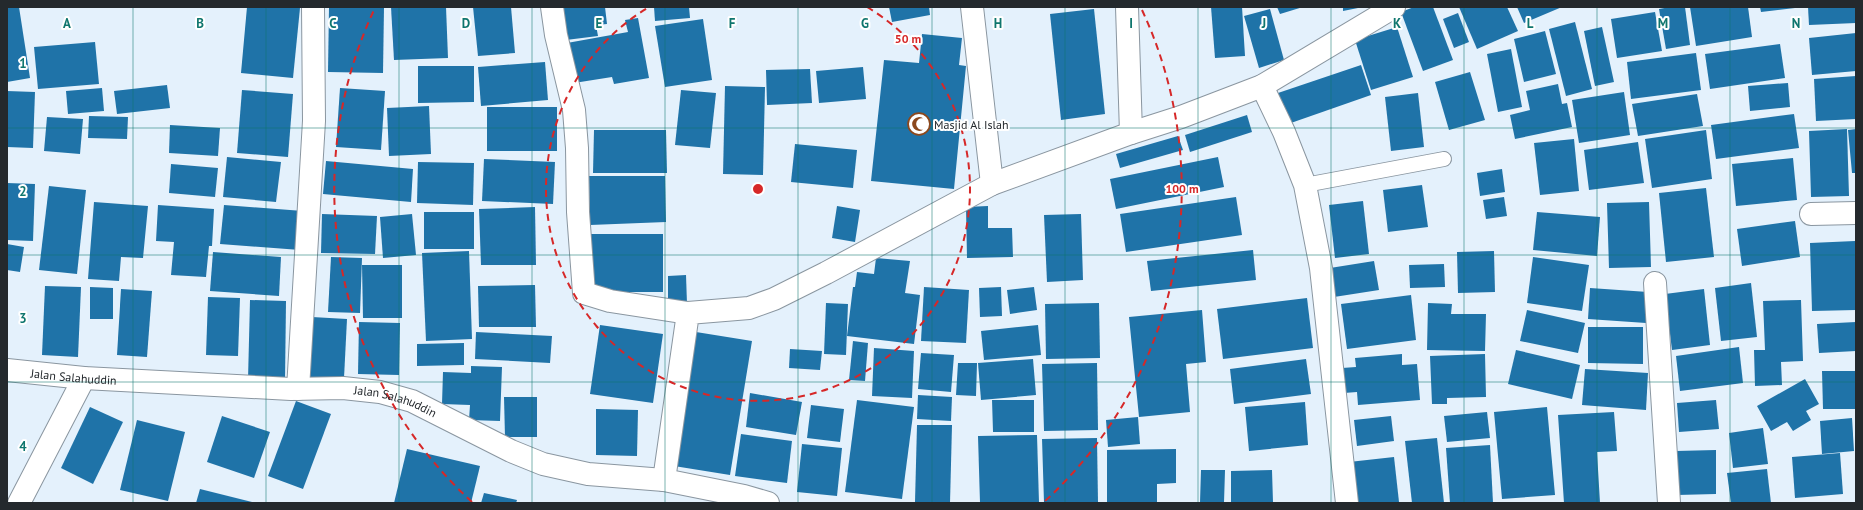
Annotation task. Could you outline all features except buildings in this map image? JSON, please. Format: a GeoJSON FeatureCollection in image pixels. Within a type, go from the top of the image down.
{"type":"FeatureCollection","features":[{"type":"Feature","properties":{"kind":"street"},"geometry":{"type":"LineString","coordinates":[[298,389],[314,121],[313,7]]}},
{"type":"Feature","properties":{"kind":"street"},"geometry":{"type":"LineString","coordinates":[[552,7],[556,35],[574,110],[577,148],[578,220],[584,293],[610,301],[688,314],[749,308],[774,299],[826,273],[992,184],[1131,132],[1181,117],[1262,86],[1394,7]]}},
{"type":"Feature","properties":{"kind":"street"},"geometry":{"type":"LineString","coordinates":[[972,7],[992,184]]}},
{"type":"Feature","properties":{"kind":"street"},"geometry":{"type":"LineString","coordinates":[[1127,7],[1131,132]]}},
{"type":"Feature","properties":{"kind":"street"},"geometry":{"type":"LineString","coordinates":[[1262,86],[1284,132],[1305,184],[1322,275],[1347,503]]}},
{"type":"Feature","properties":{"kind":"street"},"geometry":{"type":"LineString","coordinates":[[1811,214],[1856,213]]}},
{"type":"Feature","properties":{"kind":"street"},"geometry":{"type":"LineString","coordinates":[[1655,283],[1669,503]]}},
{"type":"Feature","properties":{"kind":"street"},"geometry":{"type":"LineString","coordinates":[[664,480],[688,314]]}},
{"type":"Feature","properties":{"kind":"street","name":"Jalan Salahuddin"},"geometry":{"type":"LineString","coordinates":[[7,370],[84,378],[298,389],[343,388],[380,392],[412,401],[511,452],[543,464],[588,474],[664,480],[744,496],[768,503]]}},
{"type":"Feature","properties":{"kind":"street"},"geometry":{"type":"LineString","coordinates":[[19,503],[84,378]]}},
{"type":"Feature","properties":{"kind":"lane"},"geometry":{"type":"LineString","coordinates":[[1305,184],[1444,159]]}},
{"type":"Feature","properties":{"kind":"place","name":"Masjid Al Islah"},"geometry":{"type":"Point","coordinates":[919,124]}}]}
